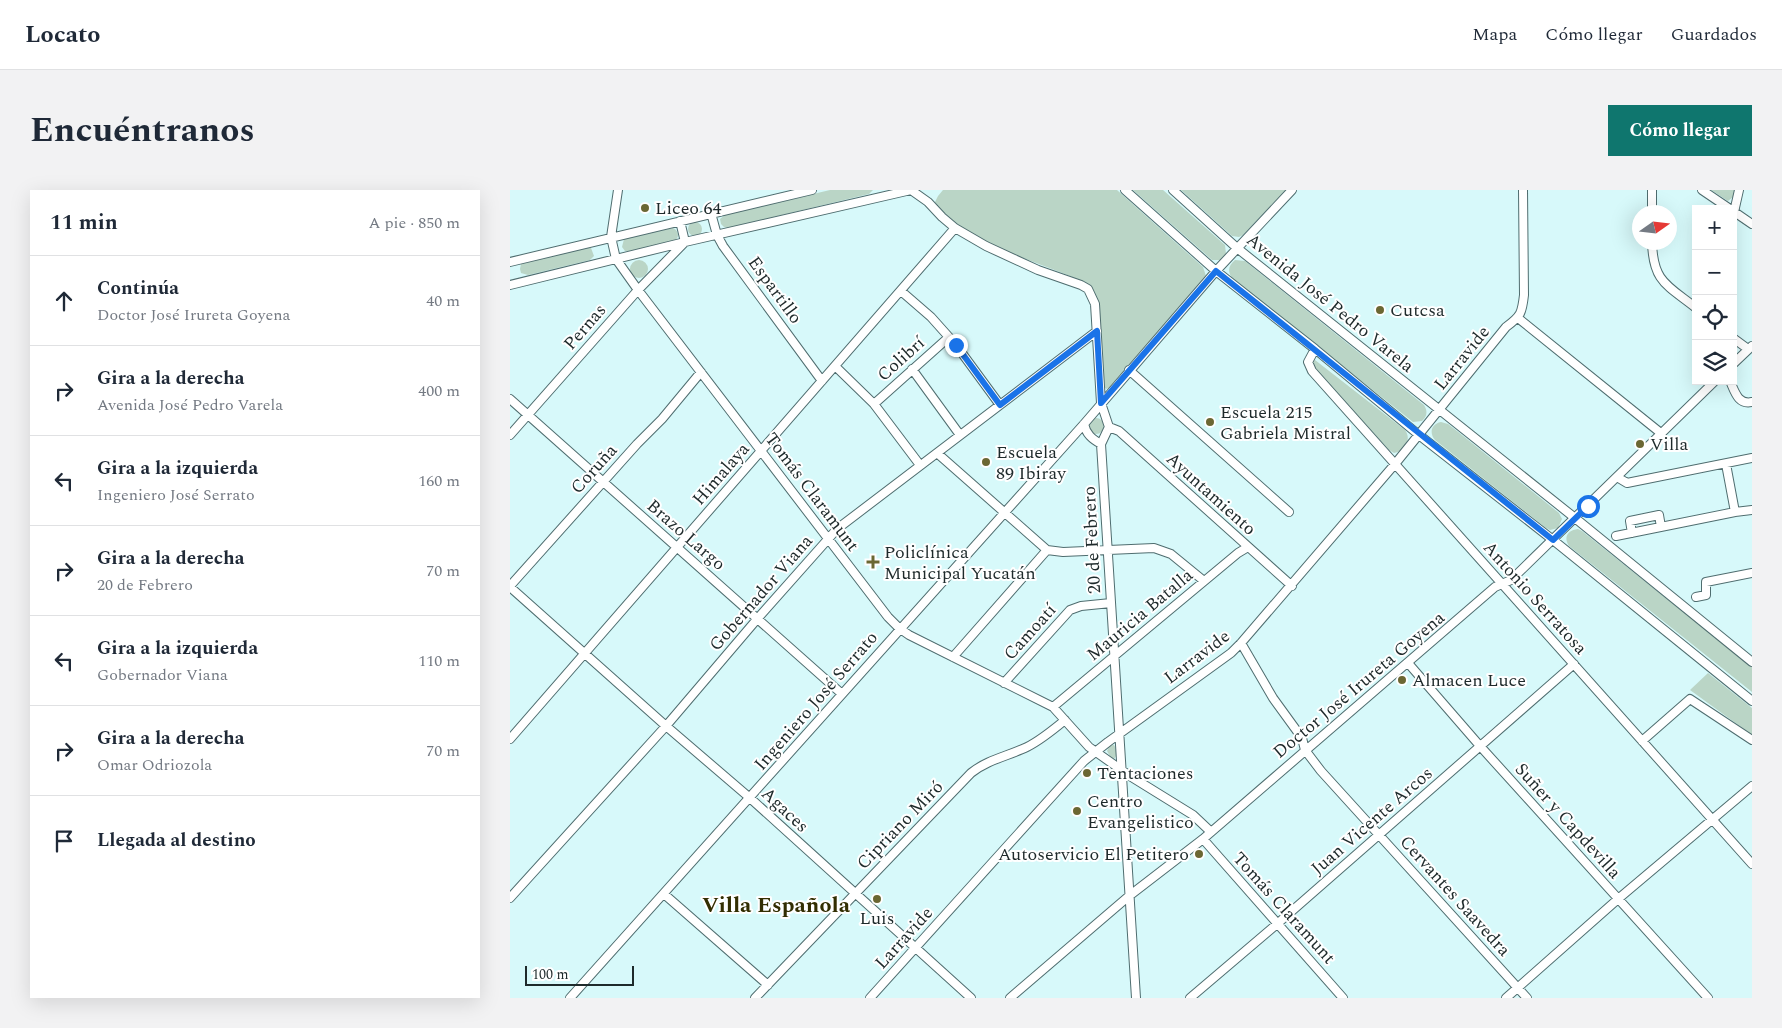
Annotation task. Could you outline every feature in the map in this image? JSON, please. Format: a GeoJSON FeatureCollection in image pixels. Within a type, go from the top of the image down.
{"type":"FeatureCollection","features":[{"type":"Feature","properties":{"kind":"street"},"geometry":{"type":"LineString","coordinates":[[611,237],[618,190]]}},
{"type":"Feature","properties":{"kind":"street"},"geometry":{"type":"LineString","coordinates":[[510,262],[812,190]]}},
{"type":"Feature","properties":{"kind":"street"},"geometry":{"type":"LineString","coordinates":[[510,285],[879,194],[911,190],[928,202],[955,228],[1004,255],[1038,270],[1081,284],[1088,289],[1092,294],[1095,304],[1101,403],[1108,427]]}},
{"type":"Feature","properties":{"kind":"street"},"geometry":{"type":"LineString","coordinates":[[1125,190],[1216,271],[1752,701]]}},
{"type":"Feature","properties":{"kind":"street","name":"Avenida José Pedro Varela"},"geometry":{"type":"LineString","coordinates":[[1173,190],[1237,248],[1752,662]]}},
{"type":"Feature","properties":{"kind":"street","name":"Ingeniero José Serrato"},"geometry":{"type":"LineString","coordinates":[[570,998],[750,798],[899,628],[1084,424],[1216,271],[1292,190]]}},
{"type":"Feature","properties":{"kind":"street"},"geometry":{"type":"LineString","coordinates":[[1523,190],[1524,295],[1522,310],[1518,318],[1662,434]]}},
{"type":"Feature","properties":{"kind":"street"},"geometry":{"type":"LineString","coordinates":[[1652,190],[1652,205]]}},
{"type":"Feature","properties":{"kind":"street"},"geometry":{"type":"LineString","coordinates":[[1702,190],[1723,205]]}},
{"type":"Feature","properties":{"kind":"street"},"geometry":{"type":"LineString","coordinates":[[1734,205],[1739,190]]}},
{"type":"Feature","properties":{"kind":"street","name":"Espartillo"},"geometry":{"type":"LineString","coordinates":[[711,213],[717,235],[822,380]]}},
{"type":"Feature","properties":{"kind":"street"},"geometry":{"type":"LineString","coordinates":[[1737,214],[1752,224]]}},
{"type":"Feature","properties":{"kind":"street"},"geometry":{"type":"LineString","coordinates":[[680,221],[685,242]]}},
{"type":"Feature","properties":{"kind":"street","name":"Himalaya"},"geometry":{"type":"LineString","coordinates":[[510,739],[955,228]]}},
{"type":"Feature","properties":{"kind":"street","name":"Tomás Claramunt"},"geometry":{"type":"LineString","coordinates":[[611,237],[616,259],[638,290],[888,617],[899,628],[1053,707],[1095,752],[1193,815],[1211,832]]}},
{"type":"Feature","properties":{"kind":"street","name":"Pernas"},"geometry":{"type":"LineString","coordinates":[[510,435],[638,290],[685,242]]}},
{"type":"Feature","properties":{"kind":"street"},"geometry":{"type":"LineString","coordinates":[[1653,250],[1654,265],[1660,279],[1692,305]]}},
{"type":"Feature","properties":{"kind":"street"},"geometry":{"type":"LineString","coordinates":[[901,291],[931,317],[949,337],[1000,405]]}},
{"type":"Feature","properties":{"kind":"street","name":"Larravide"},"geometry":{"type":"LineString","coordinates":[[870,998],[1084,761],[1231,653],[1241,643],[1395,464],[1506,327],[1518,318]]}},
{"type":"Feature","properties":{"kind":"street","name":"Gobernador Viana"},"geometry":{"type":"LineString","coordinates":[[510,898],[666,726],[837,529],[1097,331]]}},
{"type":"Feature","properties":{"kind":"street","name":"Colibrí"},"geometry":{"type":"LineString","coordinates":[[874,404],[949,337]]}},
{"type":"Feature","properties":{"kind":"street"},"geometry":{"type":"LineString","coordinates":[[1737,340],[1750,347],[1737,360]]}},
{"type":"Feature","properties":{"kind":"street","name":"Antonio Serratosa"},"geometry":{"type":"LineString","coordinates":[[1315,349],[1308,362],[1312,371],[1752,864]]}},
{"type":"Feature","properties":{"kind":"street"},"geometry":{"type":"LineString","coordinates":[[835,366],[874,404],[920,465]]}},
{"type":"Feature","properties":{"kind":"street"},"geometry":{"type":"LineString","coordinates":[[912,369],[960,435]]}},
{"type":"Feature","properties":{"kind":"street"},"geometry":{"type":"LineString","coordinates":[[1129,370],[1289,512]]}},
{"type":"Feature","properties":{"kind":"street","name":"Coruña"},"geometry":{"type":"LineString","coordinates":[[510,586],[637,444],[662,419],[701,372]]}},
{"type":"Feature","properties":{"kind":"street","name":"Doctor José Irureta Goyena"},"geometry":{"type":"LineString","coordinates":[[1010,998],[1129,896],[1203,839],[1496,588],[1511,580],[1712,385]]}},
{"type":"Feature","properties":{"kind":"street"},"geometry":{"type":"LineString","coordinates":[[1732,385],[1740,400],[1746,403],[1752,402]]}},
{"type":"Feature","properties":{"kind":"street","name":"Brazo Largo"},"geometry":{"type":"LineString","coordinates":[[510,399],[842,694]]}},
{"type":"Feature","properties":{"kind":"street"},"geometry":{"type":"LineString","coordinates":[[1084,424],[1088,435],[1101,444]]}},
{"type":"Feature","properties":{"kind":"street","name":"20 de Febrero"},"geometry":{"type":"LineString","coordinates":[[1108,427],[1101,444],[1136,998]]}},
{"type":"Feature","properties":{"kind":"street","name":"Ayuntamiento"},"geometry":{"type":"LineString","coordinates":[[1108,427],[1119,431],[1292,586]]}},
{"type":"Feature","properties":{"kind":"street"},"geometry":{"type":"LineString","coordinates":[[937,453],[1048,550],[1063,552],[1154,548],[1171,554],[1204,581]]}},
{"type":"Feature","properties":{"kind":"street"},"geometry":{"type":"LineString","coordinates":[[1617,477],[1627,482],[1752,458]]}},
{"type":"Feature","properties":{"kind":"street"},"geometry":{"type":"LineString","coordinates":[[1726,464],[1735,512]]}},
{"type":"Feature","properties":{"kind":"street"},"geometry":{"type":"LineString","coordinates":[[1616,536],[1752,510]]}},
{"type":"Feature","properties":{"kind":"street"},"geometry":{"type":"LineString","coordinates":[[1632,533],[1630,521],[1658,515],[1661,527]]}},
{"type":"Feature","properties":{"kind":"street","name":"Mauricia Batalla"},"geometry":{"type":"LineString","coordinates":[[1053,707],[1248,546]]}},
{"type":"Feature","properties":{"kind":"street"},"geometry":{"type":"LineString","coordinates":[[953,657],[1048,550]]}},
{"type":"Feature","properties":{"kind":"street"},"geometry":{"type":"LineString","coordinates":[[1696,597],[1706,595],[1706,582],[1752,573]]}},
{"type":"Feature","properties":{"kind":"street","name":"Agaces"},"geometry":{"type":"LineString","coordinates":[[510,586],[666,726],[750,798],[971,998]]}},
{"type":"Feature","properties":{"kind":"street","name":"Camoatí"},"geometry":{"type":"LineString","coordinates":[[1004,683],[1070,610],[1081,606],[1111,603]]}},
{"type":"Feature","properties":{"kind":"street","name":"Cervantes Saavedra"},"geometry":{"type":"LineString","coordinates":[[1241,643],[1273,698],[1302,738],[1305,750],[1321,771],[1527,998]]}},
{"type":"Feature","properties":{"kind":"street","name":"Suñer y Capdevilla"},"geometry":{"type":"LineString","coordinates":[[1408,663],[1480,746],[1708,998]]}},
{"type":"Feature","properties":{"kind":"street","name":"Juan Vicente Arcos"},"geometry":{"type":"LineString","coordinates":[[1190,998],[1574,664]]}},
{"type":"Feature","properties":{"kind":"street"},"geometry":{"type":"LineString","coordinates":[[1642,741],[1690,699],[1752,740]]}},
{"type":"Feature","properties":{"kind":"street","name":"Cipriano Miró"},"geometry":{"type":"LineString","coordinates":[[755,998],[971,774],[992,761],[1044,737],[1065,720]]}},
{"type":"Feature","properties":{"kind":"street"},"geometry":{"type":"LineString","coordinates":[[1506,998],[1618,899],[1752,786]]}},
{"type":"Feature","properties":{"kind":"street","name":"Tomás Claramunt"},"geometry":{"type":"LineString","coordinates":[[1203,839],[1344,998]]}},
{"type":"Feature","properties":{"kind":"street"},"geometry":{"type":"LineString","coordinates":[[664,894],[768,985]]}},
{"type":"Feature","properties":{"kind":"green space"},"geometry":{"type":"Polygon","coordinates":[[[830,190],[873,190],[869,194],[728,228],[721,224],[720,219],[725,215],[830,190]]]}},
{"type":"Feature","properties":{"kind":"green space"},"geometry":{"type":"Polygon","coordinates":[[[943,190],[1117,190],[1203,267],[1206,276],[1109,388],[1106,389],[1103,385],[1098,302],[1094,291],[1086,283],[1006,251],[968,232],[934,204],[943,190]]]}},
{"type":"Feature","properties":{"kind":"green space"},"geometry":{"type":"Polygon","coordinates":[[[1133,190],[1163,190],[1225,245],[1226,254],[1220,260],[1212,260],[1133,190]]]}},
{"type":"Feature","properties":{"kind":"green space"},"geometry":{"type":"Polygon","coordinates":[[[1181,190],[1286,190],[1239,237],[1232,236],[1181,190]]]}},
{"type":"Feature","properties":{"kind":"green space"},"geometry":{"type":"Polygon","coordinates":[[[1711,190],[1735,190],[1733,197],[1728,201],[1711,190]]]}},
{"type":"Feature","properties":{"kind":"green space"},"geometry":{"type":"Polygon","coordinates":[[[695,222],[700,224],[702,229],[700,234],[695,236],[690,234],[688,229],[690,224],[695,222]]]}},
{"type":"Feature","properties":{"kind":"green space"},"geometry":{"type":"Polygon","coordinates":[[[673,228],[678,234],[675,241],[629,251],[625,251],[622,247],[624,239],[673,228]]]}},
{"type":"Feature","properties":{"kind":"green space"},"geometry":{"type":"Polygon","coordinates":[[[591,248],[594,256],[590,260],[528,275],[521,273],[521,264],[524,262],[591,248]]]}},
{"type":"Feature","properties":{"kind":"green space"},"geometry":{"type":"Polygon","coordinates":[[[635,260],[643,260],[648,265],[646,276],[635,278],[630,273],[630,265],[635,260]]]}},
{"type":"Feature","properties":{"kind":"green space"},"geometry":{"type":"Polygon","coordinates":[[[1235,260],[1245,261],[1424,405],[1426,416],[1424,419],[1413,422],[1233,279],[1229,269],[1235,260]]]}},
{"type":"Feature","properties":{"kind":"green space"},"geometry":{"type":"Polygon","coordinates":[[[1315,360],[1405,430],[1408,437],[1404,448],[1394,453],[1389,450],[1313,366],[1312,362],[1315,360]]]}},
{"type":"Feature","properties":{"kind":"green space"},"geometry":{"type":"Polygon","coordinates":[[[1096,418],[1102,420],[1104,426],[1102,432],[1096,434],[1090,432],[1088,426],[1090,420],[1096,418]]]}},
{"type":"Feature","properties":{"kind":"green space"},"geometry":{"type":"Polygon","coordinates":[[[1441,422],[1448,424],[1559,513],[1562,519],[1558,528],[1550,530],[1546,528],[1435,440],[1432,435],[1432,429],[1441,422]]]}},
{"type":"Feature","properties":{"kind":"green space"},"geometry":{"type":"Polygon","coordinates":[[[1578,529],[1752,667],[1752,692],[1569,546],[1566,540],[1567,534],[1578,529]]]}},
{"type":"Feature","properties":{"kind":"green space"},"geometry":{"type":"Polygon","coordinates":[[[1708,673],[1752,708],[1752,735],[1690,690],[1708,673]]]}},
{"type":"Feature","properties":{"kind":"green space"},"geometry":{"type":"Polygon","coordinates":[[[1110,745],[1114,745],[1115,748],[1116,754],[1114,759],[1111,758],[1107,751],[1110,745]]]}},
{"type":"Feature","properties":{"kind":"place","name":"Liceo 64"},"geometry":{"type":"Point","coordinates":[645,208]}},
{"type":"Feature","properties":{"kind":"place","name":"Cutcsa"},"geometry":{"type":"Point","coordinates":[1380,310]}},
{"type":"Feature","properties":{"kind":"place","name":"Escuela 215 Gabriela Mistral"},"geometry":{"type":"Point","coordinates":[1210,422]}},
{"type":"Feature","properties":{"kind":"place","name":"Villa"},"geometry":{"type":"Point","coordinates":[1640,444]}},
{"type":"Feature","properties":{"kind":"place","name":"Escuela 89 Ibiray"},"geometry":{"type":"Point","coordinates":[986,462]}},
{"type":"Feature","properties":{"kind":"place","name":"Policlínica Municipal Yucatán"},"geometry":{"type":"Point","coordinates":[873,562]}},
{"type":"Feature","properties":{"kind":"place","name":"Almacen Luce"},"geometry":{"type":"Point","coordinates":[1402,680]}},
{"type":"Feature","properties":{"kind":"place","name":"Tentaciones"},"geometry":{"type":"Point","coordinates":[1087,773]}},
{"type":"Feature","properties":{"kind":"place","name":"Centro Evangelistico"},"geometry":{"type":"Point","coordinates":[1077,811]}},
{"type":"Feature","properties":{"kind":"place","name":"Autoservicio El Petitero"},"geometry":{"type":"Point","coordinates":[1199,854]}},
{"type":"Feature","properties":{"kind":"place","name":"Luis"},"geometry":{"type":"Point","coordinates":[877,899]}},
{"type":"Feature","properties":{"kind":"district","name":"Villa Española"},"geometry":{"type":"Point","coordinates":[776,905]}},
{"type":"Feature","properties":{"kind":"route"},"geometry":{"type":"LineString","coordinates":[[956,345],[1000,405],[1097,331],[1101,403],[1216,271],[1419,435],[1553,540],[1588,506]]}}]}
